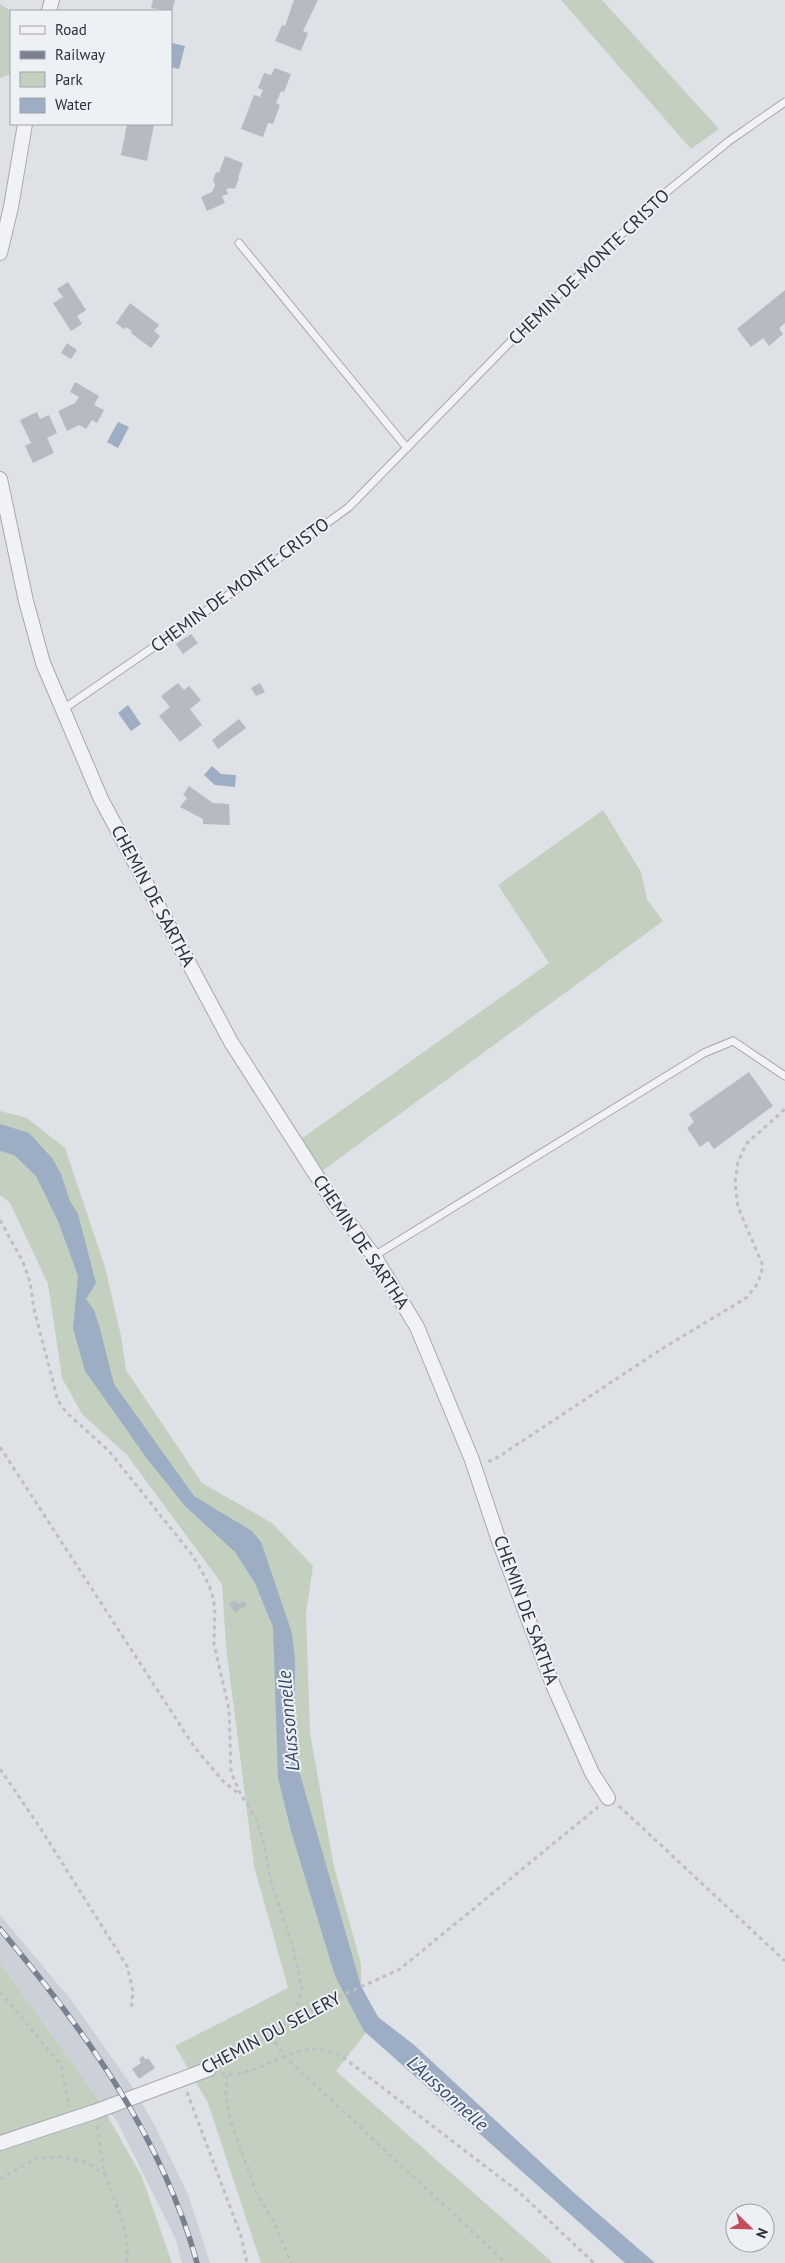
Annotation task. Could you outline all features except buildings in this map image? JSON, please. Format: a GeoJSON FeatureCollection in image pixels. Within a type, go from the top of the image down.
{"type":"FeatureCollection","features":[{"type":"Feature","properties":{"kind":"street"},"geometry":{"type":"LineString","coordinates":[[0,253],[11,207],[25,125]]}},
{"type":"Feature","properties":{"kind":"street","name":"CHEMIN DE SARTHA"},"geometry":{"type":"LineString","coordinates":[[0,479],[28,610],[43,663],[62,711],[106,808],[231,1042],[336,1206],[374,1256],[417,1326],[472,1460],[553,1685],[592,1773],[608,1798]]}},
{"type":"Feature","properties":{"kind":"street","name":"CHEMIN DU SELERY"},"geometry":{"type":"LineString","coordinates":[[0,2143],[94,2112],[209,2068]]}},
{"type":"Feature","properties":{"kind":"lane","name":"CHEMIN DE MONTE CRISTO"},"geometry":{"type":"LineString","coordinates":[[62,711],[209,609],[349,507],[520,332],[659,198],[729,141],[785,102]]}},
{"type":"Feature","properties":{"kind":"lane"},"geometry":{"type":"LineString","coordinates":[[239,243],[407,448]]}},
{"type":"Feature","properties":{"kind":"lane"},"geometry":{"type":"LineString","coordinates":[[374,1256],[704,1053],[733,1041],[785,1076]]}},
{"type":"Feature","properties":{"kind":"path"},"geometry":{"type":"LineString","coordinates":[[472,1460],[492,1461],[660,1350],[746,1298],[758,1283],[763,1266],[738,1207],[735,1182],[738,1162],[746,1144],[785,1109]]}},
{"type":"Feature","properties":{"kind":"path"},"geometry":{"type":"LineString","coordinates":[[0,1220],[23,1262],[30,1282],[34,1309],[58,1401],[67,1413],[110,1451],[193,1556],[205,1577],[215,1608],[214,1644],[229,1709],[231,1772],[241,1796],[256,1818],[264,1843],[271,1882],[294,1955],[302,1988],[298,2004],[290,2020]]}},
{"type":"Feature","properties":{"kind":"path"},"geometry":{"type":"LineString","coordinates":[[0,1448],[195,1748],[224,1782],[241,1796]]}},
{"type":"Feature","properties":{"kind":"path"},"geometry":{"type":"LineString","coordinates":[[0,1769],[39,1826],[127,1966],[133,1991],[131,2010]]}},
{"type":"Feature","properties":{"kind":"path"},"geometry":{"type":"LineString","coordinates":[[608,1798],[643,1827],[785,1961]]}},
{"type":"Feature","properties":{"kind":"path","name":"CHEMIN DU SELERY"},"geometry":{"type":"LineString","coordinates":[[209,2068],[271,2035],[290,2020],[374,1982],[400,1968],[608,1798]]}},
{"type":"Feature","properties":{"kind":"path"},"geometry":{"type":"LineString","coordinates":[[0,1992],[61,2065],[72,2119]]}},
{"type":"Feature","properties":{"kind":"path"},"geometry":{"type":"LineString","coordinates":[[271,2035],[284,2056],[506,2263]]}},
{"type":"Feature","properties":{"kind":"path"},"geometry":{"type":"LineString","coordinates":[[209,2068],[227,2075],[247,2071],[284,2056],[311,2049],[340,2055],[519,2192],[594,2263]]}},
{"type":"Feature","properties":{"kind":"path"},"geometry":{"type":"LineString","coordinates":[[227,2075],[226,2094],[230,2116],[257,2194],[274,2222],[291,2263]]}},
{"type":"Feature","properties":{"kind":"path"},"geometry":{"type":"LineString","coordinates":[[182,2078],[241,2236],[247,2263]]}},
{"type":"Feature","properties":{"kind":"path"},"geometry":{"type":"LineString","coordinates":[[94,2112],[105,2174],[124,2221],[128,2252],[127,2263]]}},
{"type":"Feature","properties":{"kind":"path"},"geometry":{"type":"LineString","coordinates":[[0,2179],[37,2158],[46,2157],[63,2157],[86,2162],[105,2174]]}},
{"type":"Feature","properties":{"kind":"shaded area"},"geometry":{"type":"Polygon","coordinates":[[[0,1915],[72,2001],[133,2088],[154,2124],[189,2197],[210,2263],[182,2263],[176,2240],[117,2121],[98,2099],[0,1963],[0,1915]]]}},
{"type":"Feature","properties":{"kind":"green space"},"geometry":{"type":"Polygon","coordinates":[[[561,0],[602,0],[719,129],[691,149],[561,0]]]}},
{"type":"Feature","properties":{"kind":"green space"},"geometry":{"type":"Polygon","coordinates":[[[0,4],[10,10],[10,74],[0,78],[0,4]]]}},
{"type":"Feature","properties":{"kind":"green space"},"geometry":{"type":"Polygon","coordinates":[[[603,810],[641,872],[647,899],[663,921],[322,1171],[301,1139],[549,963],[498,885],[603,810]]]}},
{"type":"Feature","properties":{"kind":"green space"},"geometry":{"type":"Polygon","coordinates":[[[0,1111],[27,1118],[65,1148],[105,1267],[121,1336],[126,1370],[202,1483],[272,1523],[313,1566],[306,1614],[310,1733],[334,1867],[361,1964],[361,1986],[378,2017],[336,2071],[553,2263],[261,2263],[208,2103],[175,2046],[288,1988],[254,1866],[226,1646],[222,1584],[127,1455],[82,1414],[62,1378],[48,1284],[10,1203],[0,1195],[0,1111]]]}},
{"type":"Feature","properties":{"kind":"green space"},"geometry":{"type":"Polygon","coordinates":[[[0,1963],[98,2099],[142,2177],[172,2263],[0,2263],[0,1963]]]}},
{"type":"Feature","properties":{"kind":"water"},"geometry":{"type":"Polygon","coordinates":[[[172,43],[185,46],[179,69],[172,67],[172,43]]]}},
{"type":"Feature","properties":{"kind":"water"},"geometry":{"type":"Polygon","coordinates":[[[118,422],[129,427],[118,448],[107,442],[118,422]]]}},
{"type":"Feature","properties":{"kind":"water"},"geometry":{"type":"Polygon","coordinates":[[[128,705],[141,724],[131,731],[118,713],[128,705]]]}},
{"type":"Feature","properties":{"kind":"water"},"geometry":{"type":"Polygon","coordinates":[[[212,766],[221,774],[236,775],[235,787],[215,785],[204,775],[212,766]]]}},
{"type":"Feature","properties":{"kind":"water","name":"L'Aussonnelle"},"geometry":{"type":"Polygon","coordinates":[[[0,1124],[29,1133],[52,1158],[61,1174],[70,1201],[78,1214],[96,1283],[86,1299],[94,1310],[114,1384],[194,1496],[252,1531],[261,1542],[292,1633],[295,1659],[295,1757],[361,1986],[378,2017],[413,2044],[573,2192],[655,2263],[625,2263],[364,2031],[335,1976],[291,1831],[278,1778],[273,1627],[255,1583],[235,1552],[185,1506],[148,1460],[85,1371],[73,1328],[78,1276],[58,1221],[36,1176],[14,1155],[0,1151],[0,1124]]]}},
{"type":"Feature","properties":{"kind":"railway"},"geometry":{"type":"LineString","coordinates":[[0,1929],[61,2005],[90,2045],[141,2128],[163,2171],[182,2216],[197,2263]]}}]}
